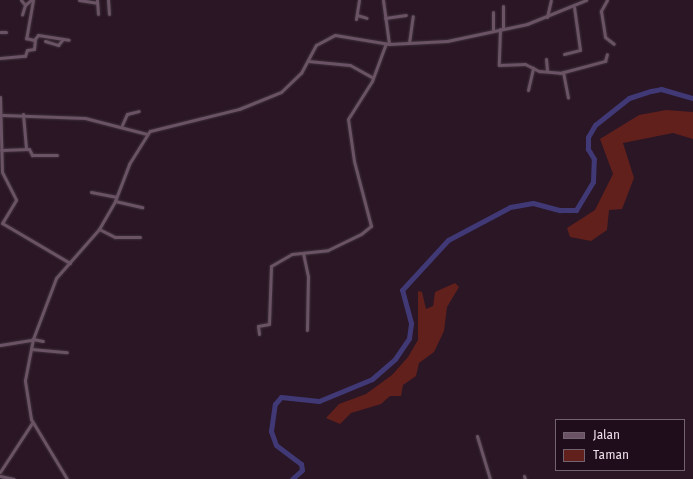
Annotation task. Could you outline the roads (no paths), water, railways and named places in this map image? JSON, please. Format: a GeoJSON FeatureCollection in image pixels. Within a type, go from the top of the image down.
{"type":"FeatureCollection","features":[{"type":"Feature","properties":{"kind":"street"},"geometry":{"type":"LineString","coordinates":[[22,0],[25,5]]}},
{"type":"Feature","properties":{"kind":"street"},"geometry":{"type":"LineString","coordinates":[[22,15],[25,5],[32,0]]}},
{"type":"Feature","properties":{"kind":"street"},"geometry":{"type":"LineString","coordinates":[[32,0],[33,17],[29,19],[26,36],[35,40]]}},
{"type":"Feature","properties":{"kind":"street"},"geometry":{"type":"LineString","coordinates":[[79,0],[97,1],[98,14]]}},
{"type":"Feature","properties":{"kind":"street"},"geometry":{"type":"LineString","coordinates":[[108,0],[109,14]]}},
{"type":"Feature","properties":{"kind":"street"},"geometry":{"type":"LineString","coordinates":[[356,19],[359,0]]}},
{"type":"Feature","properties":{"kind":"street"},"geometry":{"type":"LineString","coordinates":[[259,334],[258,326],[269,324],[272,289],[269,269],[281,258],[303,253],[328,250],[369,228],[348,119],[373,78],[388,43],[383,0]]}},
{"type":"Feature","properties":{"kind":"street"},"geometry":{"type":"LineString","coordinates":[[547,17],[551,0]]}},
{"type":"Feature","properties":{"kind":"street"},"geometry":{"type":"LineString","coordinates":[[67,479],[32,423],[25,380],[31,349],[56,278],[99,230],[116,199],[129,164],[147,134],[165,126],[209,114],[239,109],[280,92],[292,83],[308,61],[319,41],[335,34],[388,43],[447,41],[547,17],[574,7],[586,0]]}},
{"type":"Feature","properties":{"kind":"street"},"geometry":{"type":"LineString","coordinates":[[607,0],[600,11],[605,37],[614,44]]}},
{"type":"Feature","properties":{"kind":"street"},"geometry":{"type":"LineString","coordinates":[[502,6],[499,64],[525,64],[547,72],[563,72],[605,61],[607,54]]}},
{"type":"Feature","properties":{"kind":"street"},"geometry":{"type":"LineString","coordinates":[[564,54],[580,50],[574,7]]}},
{"type":"Feature","properties":{"kind":"street"},"geometry":{"type":"LineString","coordinates":[[493,12],[494,30]]}},
{"type":"Feature","properties":{"kind":"street"},"geometry":{"type":"LineString","coordinates":[[357,15],[367,18]]}},
{"type":"Feature","properties":{"kind":"street"},"geometry":{"type":"LineString","coordinates":[[385,18],[406,15]]}},
{"type":"Feature","properties":{"kind":"street"},"geometry":{"type":"LineString","coordinates":[[409,43],[413,16]]}},
{"type":"Feature","properties":{"kind":"street"},"geometry":{"type":"LineString","coordinates":[[0,32],[6,32]]}},
{"type":"Feature","properties":{"kind":"street"},"geometry":{"type":"LineString","coordinates":[[0,58],[25,56],[27,50],[34,49],[37,35],[69,40]]}},
{"type":"Feature","properties":{"kind":"street"},"geometry":{"type":"LineString","coordinates":[[45,41],[58,45],[63,39]]}},
{"type":"Feature","properties":{"kind":"street"},"geometry":{"type":"LineString","coordinates":[[546,59],[547,72]]}},
{"type":"Feature","properties":{"kind":"street"},"geometry":{"type":"LineString","coordinates":[[308,61],[350,65],[373,78]]}},
{"type":"Feature","properties":{"kind":"street"},"geometry":{"type":"LineString","coordinates":[[528,90],[533,68]]}},
{"type":"Feature","properties":{"kind":"street"},"geometry":{"type":"LineString","coordinates":[[563,72],[568,98]]}},
{"type":"Feature","properties":{"kind":"street"},"geometry":{"type":"LineString","coordinates":[[0,97],[3,115],[1,125],[2,172],[16,200],[2,223],[70,263]]}},
{"type":"Feature","properties":{"kind":"street"},"geometry":{"type":"LineString","coordinates":[[122,125],[127,114],[139,111]]}},
{"type":"Feature","properties":{"kind":"street"},"geometry":{"type":"LineString","coordinates":[[3,115],[23,114],[86,118],[122,125],[147,134]]}},
{"type":"Feature","properties":{"kind":"street"},"geometry":{"type":"LineString","coordinates":[[23,114],[26,149],[32,155],[57,155]]}},
{"type":"Feature","properties":{"kind":"street"},"geometry":{"type":"LineString","coordinates":[[2,150],[26,149]]}},
{"type":"Feature","properties":{"kind":"street"},"geometry":{"type":"LineString","coordinates":[[91,192],[142,207]]}},
{"type":"Feature","properties":{"kind":"street"},"geometry":{"type":"LineString","coordinates":[[99,230],[114,237],[140,237]]}},
{"type":"Feature","properties":{"kind":"street"},"geometry":{"type":"LineString","coordinates":[[303,253],[308,276],[306,330]]}},
{"type":"Feature","properties":{"kind":"street"},"geometry":{"type":"LineString","coordinates":[[0,345],[34,337],[43,341]]}},
{"type":"Feature","properties":{"kind":"street"},"geometry":{"type":"LineString","coordinates":[[31,349],[67,352]]}},
{"type":"Feature","properties":{"kind":"street"},"geometry":{"type":"LineString","coordinates":[[0,472],[32,423]]}},
{"type":"Feature","properties":{"kind":"street"},"geometry":{"type":"LineString","coordinates":[[477,436],[490,479]]}},
{"type":"Feature","properties":{"kind":"street"},"geometry":{"type":"LineString","coordinates":[[0,476],[14,479]]}},
{"type":"Feature","properties":{"kind":"waterway"},"geometry":{"type":"LineString","coordinates":[[292,479],[302,470],[301,464],[276,445],[271,431],[275,404],[281,397],[319,401],[372,379],[395,359],[409,338],[411,323],[402,290],[448,240],[510,207],[533,203],[560,210],[576,210],[593,182],[594,159],[588,149],[588,137],[595,125],[629,98],[651,91],[661,89],[693,98]]}}]}
